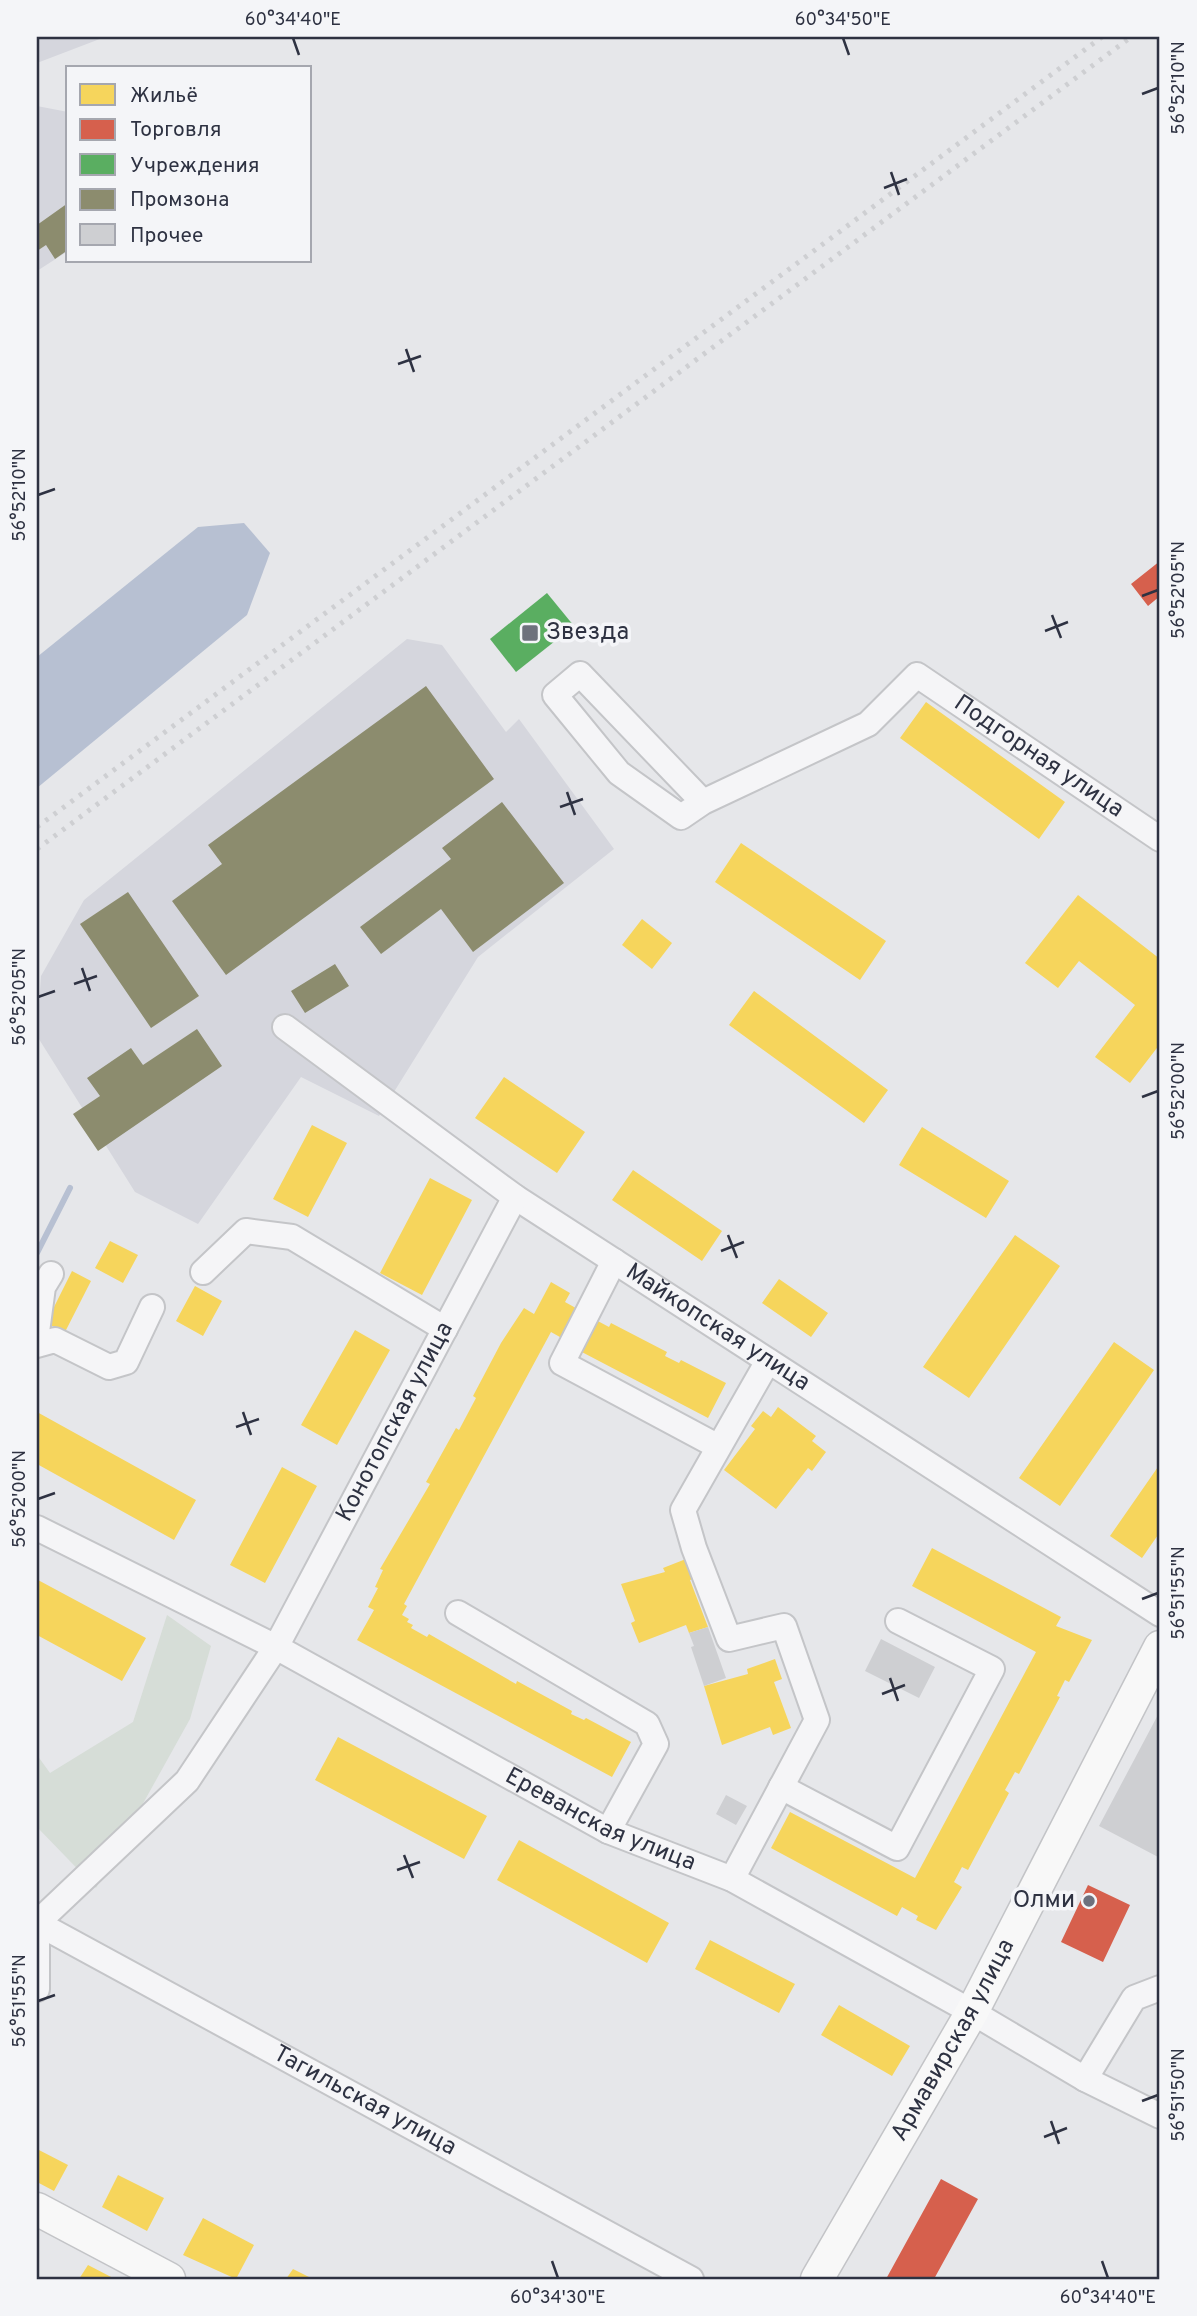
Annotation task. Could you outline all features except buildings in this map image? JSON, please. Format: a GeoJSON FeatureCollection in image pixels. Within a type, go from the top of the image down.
{"type":"FeatureCollection","features":[{"type":"Feature","properties":{"kind":"main road","name":"Армавирская улица"},"geometry":{"type":"LineString","coordinates":[[817,2279],[972,2012],[1160,1647]]}},
{"type":"Feature","properties":{"kind":"main road"},"geometry":{"type":"LineString","coordinates":[[37,2209],[169,2279]]}},
{"type":"Feature","properties":{"kind":"street"},"geometry":{"type":"LineString","coordinates":[[580,674],[703,802],[681,817],[619,774],[555,695],[580,674]]}},
{"type":"Feature","properties":{"kind":"street","name":"Подгорная улица"},"geometry":{"type":"LineString","coordinates":[[703,802],[868,724],[917,675],[1160,839]]}},
{"type":"Feature","properties":{"kind":"street","name":"Майкопская улица"},"geometry":{"type":"LineString","coordinates":[[285,1027],[515,1197],[1160,1614]]}},
{"type":"Feature","properties":{"kind":"street","name":"Конотопская улица"},"geometry":{"type":"LineString","coordinates":[[37,1923],[187,1781],[276,1647],[515,1197]]}},
{"type":"Feature","properties":{"kind":"street"},"geometry":{"type":"LineString","coordinates":[[203,1272],[246,1231],[292,1237],[445,1329]]}},
{"type":"Feature","properties":{"kind":"street"},"geometry":{"type":"LineString","coordinates":[[614,1261],[562,1363],[717,1446]]}},
{"type":"Feature","properties":{"kind":"street"},"geometry":{"type":"LineString","coordinates":[[37,1332],[43,1287],[51,1274]]}},
{"type":"Feature","properties":{"kind":"street"},"geometry":{"type":"LineString","coordinates":[[37,1345],[55,1339],[109,1367],[126,1362],[152,1307]]}},
{"type":"Feature","properties":{"kind":"street"},"geometry":{"type":"LineString","coordinates":[[732,1879],[817,1720],[784,1626],[729,1639],[694,1548],[683,1510],[768,1360]]}},
{"type":"Feature","properties":{"kind":"street","name":"Ереванская улица"},"geometry":{"type":"LineString","coordinates":[[37,1528],[276,1647],[608,1831],[732,1879],[972,2012],[1085,2079],[1160,2116]]}},
{"type":"Feature","properties":{"kind":"street"},"geometry":{"type":"LineString","coordinates":[[458,1613],[648,1724],[656,1744],[608,1831]]}},
{"type":"Feature","properties":{"kind":"street"},"geometry":{"type":"LineString","coordinates":[[781,1787],[897,1848],[992,1669],[898,1621]]}},
{"type":"Feature","properties":{"kind":"street"},"geometry":{"type":"LineString","coordinates":[[37,1923],[37,1989]]}},
{"type":"Feature","properties":{"kind":"street","name":"Тагильская улица"},"geometry":{"type":"LineString","coordinates":[[37,1923],[691,2279]]}},
{"type":"Feature","properties":{"kind":"street"},"geometry":{"type":"LineString","coordinates":[[1085,2079],[1112,2029],[1134,1998],[1160,1988]]}},
{"type":"Feature","properties":{"kind":"shaded area"},"geometry":{"type":"Polygon","coordinates":[[[37,37],[105,37],[37,63],[37,37]]]}},
{"type":"Feature","properties":{"kind":"shaded area"},"geometry":{"type":"Polygon","coordinates":[[[37,106],[66,112],[66,252],[37,271],[37,106]]]}},
{"type":"Feature","properties":{"kind":"shaded area"},"geometry":{"type":"Polygon","coordinates":[[[407,639],[442,645],[506,732],[519,719],[614,849],[478,957],[379,1116],[301,1077],[198,1224],[135,1192],[37,1036],[41,976],[84,900],[407,639]]]}},
{"type":"Feature","properties":{"kind":"shaded area"},"geometry":{"type":"Polygon","coordinates":[[[167,1615],[211,1646],[190,1719],[96,1888],[37,1827],[37,1755],[50,1773],[133,1722],[167,1615]]]}},
{"type":"Feature","properties":{"kind":"water"},"geometry":{"type":"Polygon","coordinates":[[[244,523],[270,553],[247,615],[37,788],[37,657],[198,527],[244,523]]]}},
{"type":"Feature","properties":{"kind":"waterway"},"geometry":{"type":"LineString","coordinates":[[37,1253],[70,1188]]}},
{"type":"Feature","properties":{"kind":"railway"},"geometry":{"type":"LineString","coordinates":[[37,827],[1102,37]]}},
{"type":"Feature","properties":{"kind":"railway"},"geometry":{"type":"LineString","coordinates":[[37,849],[1131,37]]}},
{"type":"Feature","properties":{"kind":"place","name":"Звезда"},"geometry":{"type":"Point","coordinates":[530,633]}},
{"type":"Feature","properties":{"kind":"place","name":"Олми"},"geometry":{"type":"Point","coordinates":[1089,1901]}}]}
